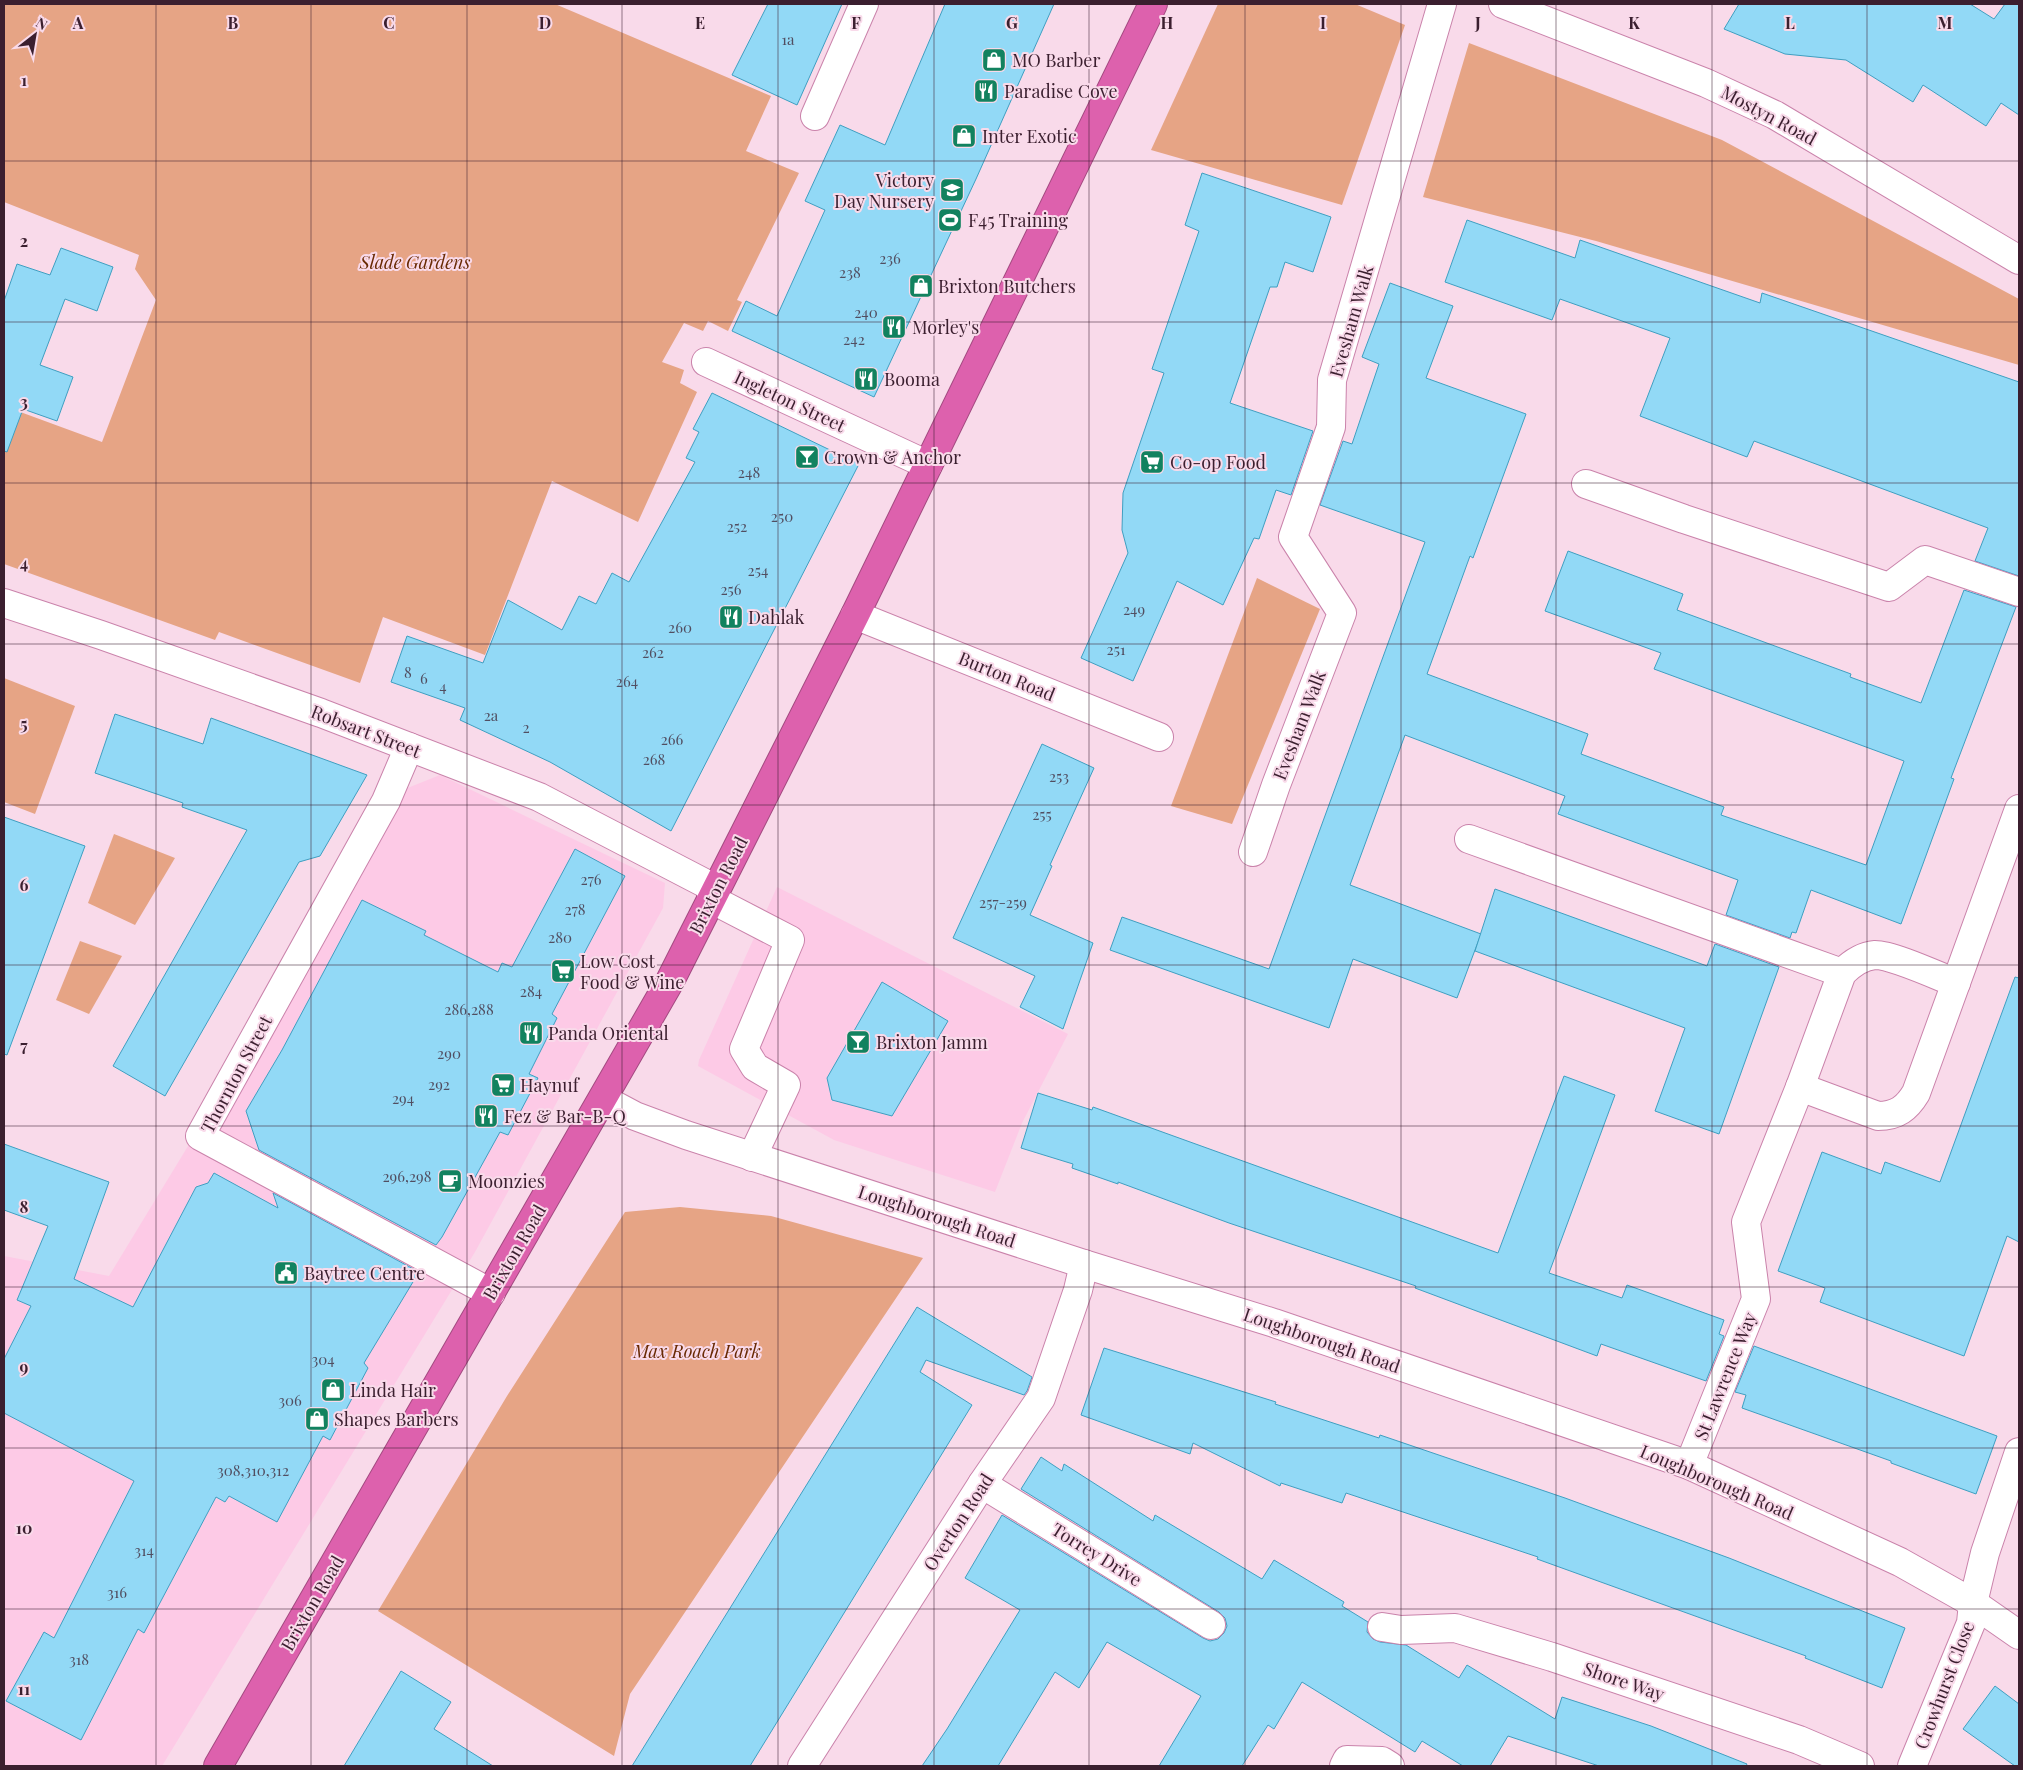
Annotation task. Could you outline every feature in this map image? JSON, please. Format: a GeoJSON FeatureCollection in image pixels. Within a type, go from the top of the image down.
{"type":"FeatureCollection","features":[{"type":"Feature","properties":{"kind":"highway","name":"Brixton Road"},"geometry":{"type":"LineString","coordinates":[[218,1766],[670,981],[855,615],[1153,4]]}},
{"type":"Feature","properties":{"kind":"street"},"geometry":{"type":"LineString","coordinates":[[815,116],[864,4]]}},
{"type":"Feature","properties":{"kind":"street","name":"Evesham Walk"},"geometry":{"type":"LineString","coordinates":[[1253,852],[1276,785],[1342,612],[1294,537],[1331,427],[1332,380],[1442,4]]}},
{"type":"Feature","properties":{"kind":"street","name":"Mostyn Road"},"geometry":{"type":"LineString","coordinates":[[1504,4],[1706,82],[1775,115],[2016,249]]}},
{"type":"Feature","properties":{"kind":"street","name":"Ingleton Street"},"geometry":{"type":"LineString","coordinates":[[706,362],[928,465]]}},
{"type":"Feature","properties":{"kind":"street"},"geometry":{"type":"LineString","coordinates":[[1586,484],[1684,519],[1890,587],[1925,560],[2019,592]]}},
{"type":"Feature","properties":{"kind":"street","name":"Robsart Street"},"geometry":{"type":"LineString","coordinates":[[4,604],[110,638],[409,747],[539,798],[714,894],[790,940],[744,1049],[755,1067],[786,1085],[752,1157]]}},
{"type":"Feature","properties":{"kind":"street","name":"Burton Road"},"geometry":{"type":"LineString","coordinates":[[855,615],[1159,737]]}},
{"type":"Feature","properties":{"kind":"street","name":"Thornton Street"},"geometry":{"type":"LineString","coordinates":[[409,747],[386,801],[200,1136],[491,1293]]}},
{"type":"Feature","properties":{"kind":"street"},"geometry":{"type":"LineString","coordinates":[[1800,1087],[1878,1116],[1898,1113],[1909,1104],[1916,1093],[2019,809]]}},
{"type":"Feature","properties":{"kind":"street"},"geometry":{"type":"LineString","coordinates":[[1469,839],[1842,973],[1851,964],[1862,958],[1876,955],[1890,958],[1956,983]]}},
{"type":"Feature","properties":{"kind":"street","name":"St Lawrence Way"},"geometry":{"type":"LineString","coordinates":[[1689,1466],[1756,1299],[1746,1222],[1800,1087],[1842,973]]}},
{"type":"Feature","properties":{"kind":"street","name":"Loughborough Road"},"geometry":{"type":"LineString","coordinates":[[603,1099],[635,1116],[752,1157],[1274,1323],[1689,1466],[1900,1562],[1973,1603],[2019,1635]]}},
{"type":"Feature","properties":{"kind":"street","name":"Overton Road"},"geometry":{"type":"LineString","coordinates":[[802,1766],[982,1484],[1041,1398],[1078,1290],[1084,1264]]}},
{"type":"Feature","properties":{"kind":"street","name":"Crowhurst Close"},"geometry":{"type":"LineString","coordinates":[[1912,1766],[1971,1623],[1973,1603],[1985,1553],[2006,1488],[2018,1463]]}},
{"type":"Feature","properties":{"kind":"street","name":"Torrey Drive"},"geometry":{"type":"LineString","coordinates":[[982,1484],[1211,1625]]}},
{"type":"Feature","properties":{"kind":"street","name":"Shore Way"},"geometry":{"type":"LineString","coordinates":[[1382,1627],[1402,1630],[1455,1628],[1552,1657],[1771,1731],[1860,1766]]}},
{"type":"Feature","properties":{"kind":"street"},"geometry":{"type":"LineString","coordinates":[[1345,1763],[1382,1762],[1390,1766]]}},
{"type":"Feature","properties":{"kind":"shaded area"},"geometry":{"type":"Polygon","coordinates":[[[440,775],[665,883],[663,908],[475,1252],[162,1766],[4,1766],[4,1256],[109,1276],[405,789],[440,775]]]}},
{"type":"Feature","properties":{"kind":"shaded area"},"geometry":{"type":"Polygon","coordinates":[[[777,887],[1068,1034],[1022,1123],[995,1192],[834,1140],[698,1066],[699,1060],[777,887]]]}},
{"type":"Feature","properties":{"kind":"green space","name":"Slade Gardens"},"geometry":{"type":"Polygon","coordinates":[[[4,4],[555,4],[771,96],[746,151],[799,173],[737,300],[742,302],[728,331],[708,321],[703,331],[684,323],[662,362],[684,370],[680,383],[697,392],[638,522],[552,481],[485,655],[383,617],[360,683],[219,632],[215,640],[4,564],[4,406],[102,442],[156,300],[135,269],[139,255],[4,202],[4,4]]]}},
{"type":"Feature","properties":{"kind":"green space"},"geometry":{"type":"Polygon","coordinates":[[[1218,4],[1355,4],[1405,25],[1342,205],[1151,150],[1218,4]]]}},
{"type":"Feature","properties":{"kind":"green space"},"geometry":{"type":"Polygon","coordinates":[[[1469,43],[1722,140],[2019,299],[2019,365],[1596,241],[1423,197],[1469,43]]]}},
{"type":"Feature","properties":{"kind":"green space"},"geometry":{"type":"Polygon","coordinates":[[[1257,578],[1320,609],[1232,824],[1171,806],[1257,578]]]}},
{"type":"Feature","properties":{"kind":"green space"},"geometry":{"type":"Polygon","coordinates":[[[4,678],[75,706],[35,814],[4,802],[4,678]]]}},
{"type":"Feature","properties":{"kind":"green space"},"geometry":{"type":"Polygon","coordinates":[[[114,834],[175,858],[135,925],[88,903],[114,834]]]}},
{"type":"Feature","properties":{"kind":"green space"},"geometry":{"type":"Polygon","coordinates":[[[80,941],[122,956],[89,1014],[56,1000],[80,941]]]}},
{"type":"Feature","properties":{"kind":"green space","name":"Max Roach Park"},"geometry":{"type":"Polygon","coordinates":[[[680,1207],[771,1216],[923,1258],[630,1694],[614,1756],[378,1611],[507,1396],[625,1212],[680,1207]]]}},
{"type":"Feature","properties":{"kind":"building"},"geometry":{"type":"Polygon","coordinates":[[[768,4],[842,4],[797,105],[732,75],[768,4]]]}},
{"type":"Feature","properties":{"kind":"building"},"geometry":{"type":"Polygon","coordinates":[[[945,4],[1054,4],[976,179],[874,397],[732,331],[746,301],[777,316],[825,210],[805,201],[840,125],[885,145],[945,4]]]}},
{"type":"Feature","properties":{"kind":"building"},"geometry":{"type":"Polygon","coordinates":[[[1739,4],[1970,4],[1994,19],[2005,4],[2019,4],[2019,115],[2001,103],[1986,126],[1923,85],[1913,102],[1846,60],[1785,54],[1724,29],[1739,4]]]}},
{"type":"Feature","properties":{"kind":"building"},"geometry":{"type":"Polygon","coordinates":[[[1202,173],[1331,217],[1313,272],[1285,262],[1277,287],[1270,287],[1230,403],[1313,431],[1291,495],[1276,490],[1259,539],[1254,538],[1223,605],[1177,581],[1133,681],[1081,658],[1128,553],[1122,530],[1123,493],[1164,373],[1152,369],[1199,231],[1185,225],[1202,173]]]}},
{"type":"Feature","properties":{"kind":"building"},"geometry":{"type":"Polygon","coordinates":[[[1467,220],[1575,258],[1580,240],[1760,303],[1762,293],[2019,382],[2019,576],[1975,561],[1988,528],[1754,441],[1747,457],[1640,416],[1670,338],[1560,299],[1552,320],[1445,282],[1467,220]]]}},
{"type":"Feature","properties":{"kind":"building"},"geometry":{"type":"Polygon","coordinates":[[[61,248],[113,267],[97,311],[65,299],[40,365],[73,377],[57,421],[23,409],[7,452],[4,451],[4,301],[17,264],[50,275],[61,248]]]}},
{"type":"Feature","properties":{"kind":"building"},"geometry":{"type":"Polygon","coordinates":[[[1390,283],[1453,306],[1426,378],[1526,414],[1473,558],[1470,556],[1427,674],[1588,734],[1581,754],[1724,807],[1721,815],[1866,865],[1904,761],[1654,669],[1661,653],[1545,611],[1568,551],[1683,594],[1677,610],[1851,674],[1850,677],[1921,703],[1964,590],[2016,607],[1951,778],[1954,779],[1901,924],[1811,890],[1796,933],[1792,932],[1790,938],[1726,915],[1738,880],[1558,814],[1565,796],[1405,735],[1350,885],[1481,934],[1457,998],[1353,959],[1329,1028],[1110,950],[1122,917],[1269,969],[1425,542],[1320,505],[1343,441],[1352,444],[1379,364],[1362,357],[1390,283]]]}},
{"type":"Feature","properties":{"kind":"building"},"geometry":{"type":"Polygon","coordinates":[[[712,393],[859,464],[671,831],[550,762],[460,720],[465,708],[391,682],[407,636],[483,663],[508,600],[562,630],[579,596],[596,604],[612,573],[629,582],[695,462],[686,458],[699,432],[693,429],[712,393]]]}},
{"type":"Feature","properties":{"kind":"building"},"geometry":{"type":"Polygon","coordinates":[[[115,714],[203,744],[211,718],[367,775],[320,856],[299,862],[165,1096],[113,1066],[247,830],[182,807],[183,803],[95,773],[115,714]]]}},
{"type":"Feature","properties":{"kind":"building"},"geometry":{"type":"Polygon","coordinates":[[[1042,744],[1094,768],[1050,865],[1052,866],[1030,915],[1093,943],[1063,1029],[1020,1007],[1035,976],[953,938],[1042,744]]]}},
{"type":"Feature","properties":{"kind":"building"},"geometry":{"type":"Polygon","coordinates":[[[4,817],[85,846],[7,1055],[4,1054],[4,817]]]}},
{"type":"Feature","properties":{"kind":"building"},"geometry":{"type":"Polygon","coordinates":[[[575,849],[625,876],[552,1014],[557,1018],[529,1074],[538,1078],[508,1135],[500,1132],[436,1245],[259,1150],[246,1111],[282,1050],[362,900],[426,931],[424,935],[498,972],[502,963],[512,967],[575,849]]]}},
{"type":"Feature","properties":{"kind":"building"},"geometry":{"type":"Polygon","coordinates":[[[1495,889],[1707,966],[1715,944],[1779,967],[1719,1134],[1655,1111],[1685,1028],[1475,951],[1495,889]]]}},
{"type":"Feature","properties":{"kind":"building"},"geometry":{"type":"Polygon","coordinates":[[[2015,977],[2019,978],[2019,1242],[2007,1236],[1964,1356],[1820,1302],[1825,1288],[1778,1271],[1822,1152],[1881,1174],[1885,1162],[1940,1182],[2015,977]]]}},
{"type":"Feature","properties":{"kind":"building"},"geometry":{"type":"Polygon","coordinates":[[[882,982],[948,1021],[892,1116],[832,1100],[827,1078],[882,982]]]}},
{"type":"Feature","properties":{"kind":"building"},"geometry":{"type":"Polygon","coordinates":[[[1564,1076],[1615,1095],[1549,1273],[1622,1298],[1627,1285],[1724,1320],[1719,1334],[1724,1336],[1706,1381],[1601,1344],[1597,1356],[1415,1288],[1416,1286],[1229,1223],[1118,1182],[1118,1184],[1072,1168],[1073,1164],[1021,1148],[1038,1093],[1092,1110],[1093,1107],[1498,1253],[1564,1076]]]}},
{"type":"Feature","properties":{"kind":"building"},"geometry":{"type":"Polygon","coordinates":[[[4,1144],[109,1182],[74,1279],[133,1307],[196,1187],[208,1183],[214,1173],[278,1208],[273,1193],[419,1272],[364,1363],[368,1368],[330,1440],[323,1436],[277,1522],[229,1496],[225,1502],[216,1497],[144,1633],[138,1629],[81,1740],[6,1701],[44,1632],[54,1638],[134,1481],[4,1413],[4,1359],[31,1306],[17,1300],[48,1226],[4,1210],[4,1144]]]}},
{"type":"Feature","properties":{"kind":"building"},"geometry":{"type":"Polygon","coordinates":[[[917,1307],[1032,1377],[1027,1391],[1024,1395],[926,1360],[920,1372],[972,1405],[750,1766],[632,1766],[917,1307]]]}},
{"type":"Feature","properties":{"kind":"building"},"geometry":{"type":"Polygon","coordinates":[[[1754,1346],[1997,1436],[1976,1494],[1891,1463],[1891,1461],[1742,1408],[1746,1395],[1735,1392],[1754,1346]]]}},
{"type":"Feature","properties":{"kind":"building"},"geometry":{"type":"Polygon","coordinates":[[[1104,1348],[1276,1402],[1275,1404],[1379,1438],[1380,1435],[1565,1498],[1729,1558],[1905,1628],[1882,1688],[1805,1658],[1806,1656],[1537,1559],[1538,1557],[1346,1493],[1342,1503],[1281,1483],[1280,1486],[1193,1443],[1190,1454],[1081,1415],[1104,1348]]]}},
{"type":"Feature","properties":{"kind":"building"},"geometry":{"type":"Polygon","coordinates":[[[1041,1457],[1062,1471],[1064,1464],[1153,1521],[1155,1515],[1262,1579],[1274,1560],[1344,1602],[1342,1606],[1368,1622],[1367,1632],[1373,1639],[1380,1642],[1406,1645],[1459,1678],[1467,1665],[1555,1719],[1562,1697],[1651,1726],[1747,1764],[1746,1766],[1599,1766],[1508,1736],[1490,1766],[1463,1766],[1422,1741],[1415,1752],[1302,1682],[1274,1729],[1268,1725],[1242,1766],[1159,1766],[1201,1696],[1107,1642],[1079,1688],[1055,1672],[998,1766],[922,1766],[1020,1610],[965,1578],[1002,1515],[1203,1638],[1210,1641],[1218,1639],[1224,1633],[1227,1626],[1225,1618],[1219,1612],[1021,1489],[1041,1457]]]}},
{"type":"Feature","properties":{"kind":"building"},"geometry":{"type":"Polygon","coordinates":[[[401,1671],[451,1702],[434,1729],[493,1766],[344,1766],[401,1671]]]}},
{"type":"Feature","properties":{"kind":"building"},"geometry":{"type":"Polygon","coordinates":[[[1995,1686],[2019,1704],[2019,1766],[2015,1766],[1963,1729],[1995,1686]]]}},
{"type":"Feature","properties":{"kind":"place","name":"MO Barber"},"geometry":{"type":"Point","coordinates":[994,60]}},
{"type":"Feature","properties":{"kind":"place","name":"Paradise Cove"},"geometry":{"type":"Point","coordinates":[986,91]}},
{"type":"Feature","properties":{"kind":"place","name":"Inter Exotic"},"geometry":{"type":"Point","coordinates":[964,136]}},
{"type":"Feature","properties":{"kind":"place","name":"Victory Day Nursery"},"geometry":{"type":"Point","coordinates":[952,190]}},
{"type":"Feature","properties":{"kind":"place","name":"F45 Training"},"geometry":{"type":"Point","coordinates":[950,220]}},
{"type":"Feature","properties":{"kind":"place","name":"Brixton Butchers"},"geometry":{"type":"Point","coordinates":[921,286]}},
{"type":"Feature","properties":{"kind":"place","name":"Morley's"},"geometry":{"type":"Point","coordinates":[894,327]}},
{"type":"Feature","properties":{"kind":"place","name":"Booma"},"geometry":{"type":"Point","coordinates":[866,379]}},
{"type":"Feature","properties":{"kind":"place","name":"Crown & Anchor"},"geometry":{"type":"Point","coordinates":[807,457]}},
{"type":"Feature","properties":{"kind":"place","name":"Co-op Food"},"geometry":{"type":"Point","coordinates":[1152,462]}},
{"type":"Feature","properties":{"kind":"place","name":"Dahlak"},"geometry":{"type":"Point","coordinates":[731,617]}},
{"type":"Feature","properties":{"kind":"place","name":"Low Cost Food & Wine"},"geometry":{"type":"Point","coordinates":[563,971]}},
{"type":"Feature","properties":{"kind":"place","name":"Panda Oriental"},"geometry":{"type":"Point","coordinates":[531,1033]}},
{"type":"Feature","properties":{"kind":"place","name":"Brixton Jamm"},"geometry":{"type":"Point","coordinates":[858,1042]}},
{"type":"Feature","properties":{"kind":"place","name":"Haynuf"},"geometry":{"type":"Point","coordinates":[503,1085]}},
{"type":"Feature","properties":{"kind":"place","name":"Fez & Bar-B-Q"},"geometry":{"type":"Point","coordinates":[486,1116]}},
{"type":"Feature","properties":{"kind":"place","name":"Moonzies"},"geometry":{"type":"Point","coordinates":[450,1181]}},
{"type":"Feature","properties":{"kind":"place","name":"Baytree Centre"},"geometry":{"type":"Point","coordinates":[286,1273]}},
{"type":"Feature","properties":{"kind":"place","name":"Linda Hair"},"geometry":{"type":"Point","coordinates":[333,1390]}},
{"type":"Feature","properties":{"kind":"place","name":"Shapes Barbers"},"geometry":{"type":"Point","coordinates":[317,1419]}}]}
